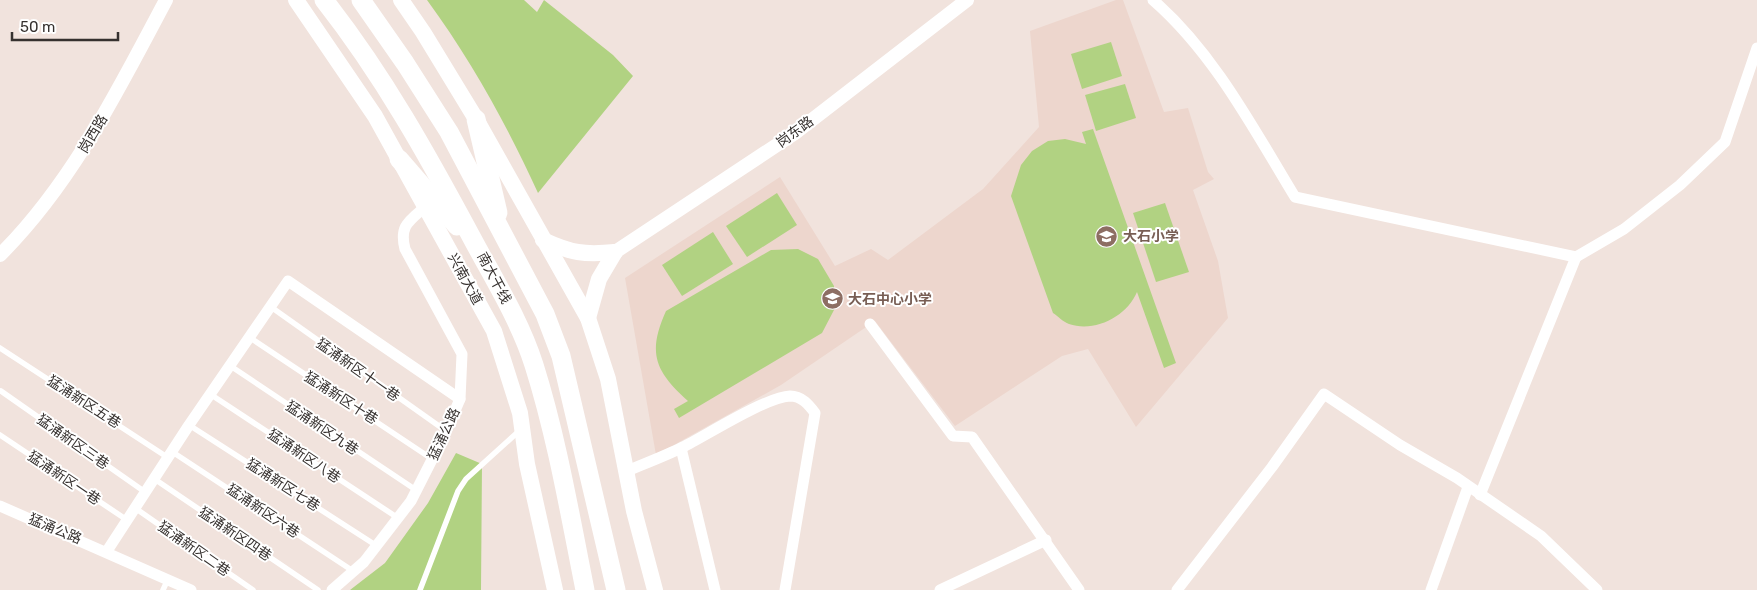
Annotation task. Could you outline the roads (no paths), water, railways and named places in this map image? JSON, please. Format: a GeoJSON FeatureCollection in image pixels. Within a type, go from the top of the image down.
{"type":"FeatureCollection","features":[{"type":"Feature","properties":{"kind":"highway","name":"南大干线"},"geometry":{"type":"LineString","coordinates":[[324,0],[393,96],[419,139],[519,326],[534,365],[557,454],[585,590]]}},
{"type":"Feature","properties":{"kind":"highway","name":"南大干线"},"geometry":{"type":"LineString","coordinates":[[361,0],[405,63],[448,132],[545,314],[561,356],[616,590]]}},
{"type":"Feature","properties":{"kind":"highway"},"geometry":{"type":"LineString","coordinates":[[476,120],[504,238]]}},
{"type":"Feature","properties":{"kind":"highway"},"geometry":{"type":"LineString","coordinates":[[399,159],[480,252]]}},
{"type":"Feature","properties":{"kind":"main road","name":"兴南大道"},"geometry":{"type":"LineString","coordinates":[[296,0],[375,116],[494,331],[520,413],[527,464],[555,590]]}},
{"type":"Feature","properties":{"kind":"main road"},"geometry":{"type":"LineString","coordinates":[[401,0],[423,32],[476,120],[588,318],[608,379],[634,511],[656,590]]}},
{"type":"Feature","properties":{"kind":"main road"},"geometry":{"type":"LineString","coordinates":[[543,240],[566,251],[586,254],[615,252]]}},
{"type":"Feature","properties":{"kind":"main road"},"geometry":{"type":"LineString","coordinates":[[588,318],[599,279],[615,252]]}},
{"type":"Feature","properties":{"kind":"street","name":"岗西路"},"geometry":{"type":"LineString","coordinates":[[0,255],[40,210],[76,163],[104,117],[166,0]]}},
{"type":"Feature","properties":{"kind":"street","name":"岗东路"},"geometry":{"type":"LineString","coordinates":[[615,252],[795,133],[966,0]]}},
{"type":"Feature","properties":{"kind":"street"},"geometry":{"type":"LineString","coordinates":[[1153,0],[1168,13],[1226,83],[1295,197],[1576,257]]}},
{"type":"Feature","properties":{"kind":"street"},"geometry":{"type":"LineString","coordinates":[[1480,495],[1576,257],[1624,229],[1680,184],[1725,142],[1757,48]]}},
{"type":"Feature","properties":{"kind":"street","name":"猛涌公路"},"geometry":{"type":"LineString","coordinates":[[332,590],[364,562],[398,518],[433,459],[460,399],[462,354],[405,249],[402,237],[407,222],[425,207]]}},
{"type":"Feature","properties":{"kind":"street"},"geometry":{"type":"LineString","coordinates":[[107,551],[188,425],[288,281],[460,399]]}},
{"type":"Feature","properties":{"kind":"street"},"geometry":{"type":"LineString","coordinates":[[870,324],[953,436],[972,436],[1079,590]]}},
{"type":"Feature","properties":{"kind":"street"},"geometry":{"type":"LineString","coordinates":[[1177,590],[1272,467],[1324,394],[1541,536],[1597,590]]}},
{"type":"Feature","properties":{"kind":"street"},"geometry":{"type":"LineString","coordinates":[[627,471],[681,448],[717,428],[774,401],[791,396],[806,401],[815,413],[785,590]]}},
{"type":"Feature","properties":{"kind":"street"},"geometry":{"type":"LineString","coordinates":[[681,448],[715,590]]}},
{"type":"Feature","properties":{"kind":"street"},"geometry":{"type":"LineString","coordinates":[[1431,590],[1468,487]]}},
{"type":"Feature","properties":{"kind":"street","name":"猛涌公路"},"geometry":{"type":"LineString","coordinates":[[0,506],[107,551],[165,585],[191,590]]}},
{"type":"Feature","properties":{"kind":"street"},"geometry":{"type":"LineString","coordinates":[[940,590],[1046,540]]}},
{"type":"Feature","properties":{"kind":"lane","name":"猛涌新区十一巷"},"geometry":{"type":"LineString","coordinates":[[271,307],[446,431]]}},
{"type":"Feature","properties":{"kind":"lane","name":"猛涌新区十巷"},"geometry":{"type":"LineString","coordinates":[[249,337],[433,459]]}},
{"type":"Feature","properties":{"kind":"lane","name":"猛涌新区五巷"},"geometry":{"type":"LineString","coordinates":[[0,348],[169,454]]}},
{"type":"Feature","properties":{"kind":"lane","name":"猛涌新区九巷"},"geometry":{"type":"LineString","coordinates":[[229,365],[416,490]]}},
{"type":"Feature","properties":{"kind":"lane","name":"猛涌新区三巷"},"geometry":{"type":"LineString","coordinates":[[1,392],[145,492]]}},
{"type":"Feature","properties":{"kind":"lane","name":"猛涌新区八巷"},"geometry":{"type":"LineString","coordinates":[[210,394],[398,518]]}},
{"type":"Feature","properties":{"kind":"lane","name":"猛涌新区七巷"},"geometry":{"type":"LineString","coordinates":[[188,425],[377,546]]}},
{"type":"Feature","properties":{"kind":"lane"},"geometry":{"type":"LineString","coordinates":[[420,590],[458,492],[466,479],[522,427]]}},
{"type":"Feature","properties":{"kind":"lane","name":"猛涌新区一巷"},"geometry":{"type":"LineString","coordinates":[[0,436],[127,520]]}},
{"type":"Feature","properties":{"kind":"lane","name":"猛涌新区六巷"},"geometry":{"type":"LineString","coordinates":[[169,454],[354,571]]}},
{"type":"Feature","properties":{"kind":"lane","name":"猛涌新区四巷"},"geometry":{"type":"LineString","coordinates":[[153,478],[318,590]]}},
{"type":"Feature","properties":{"kind":"lane","name":"猛涌新区二巷"},"geometry":{"type":"LineString","coordinates":[[135,508],[253,590]]}},
{"type":"Feature","properties":{"kind":"place","name":"大石小学"},"geometry":{"type":"Point","coordinates":[1107,236]}},
{"type":"Feature","properties":{"kind":"place","name":"大石中心小学"},"geometry":{"type":"Point","coordinates":[832,299]}}]}
